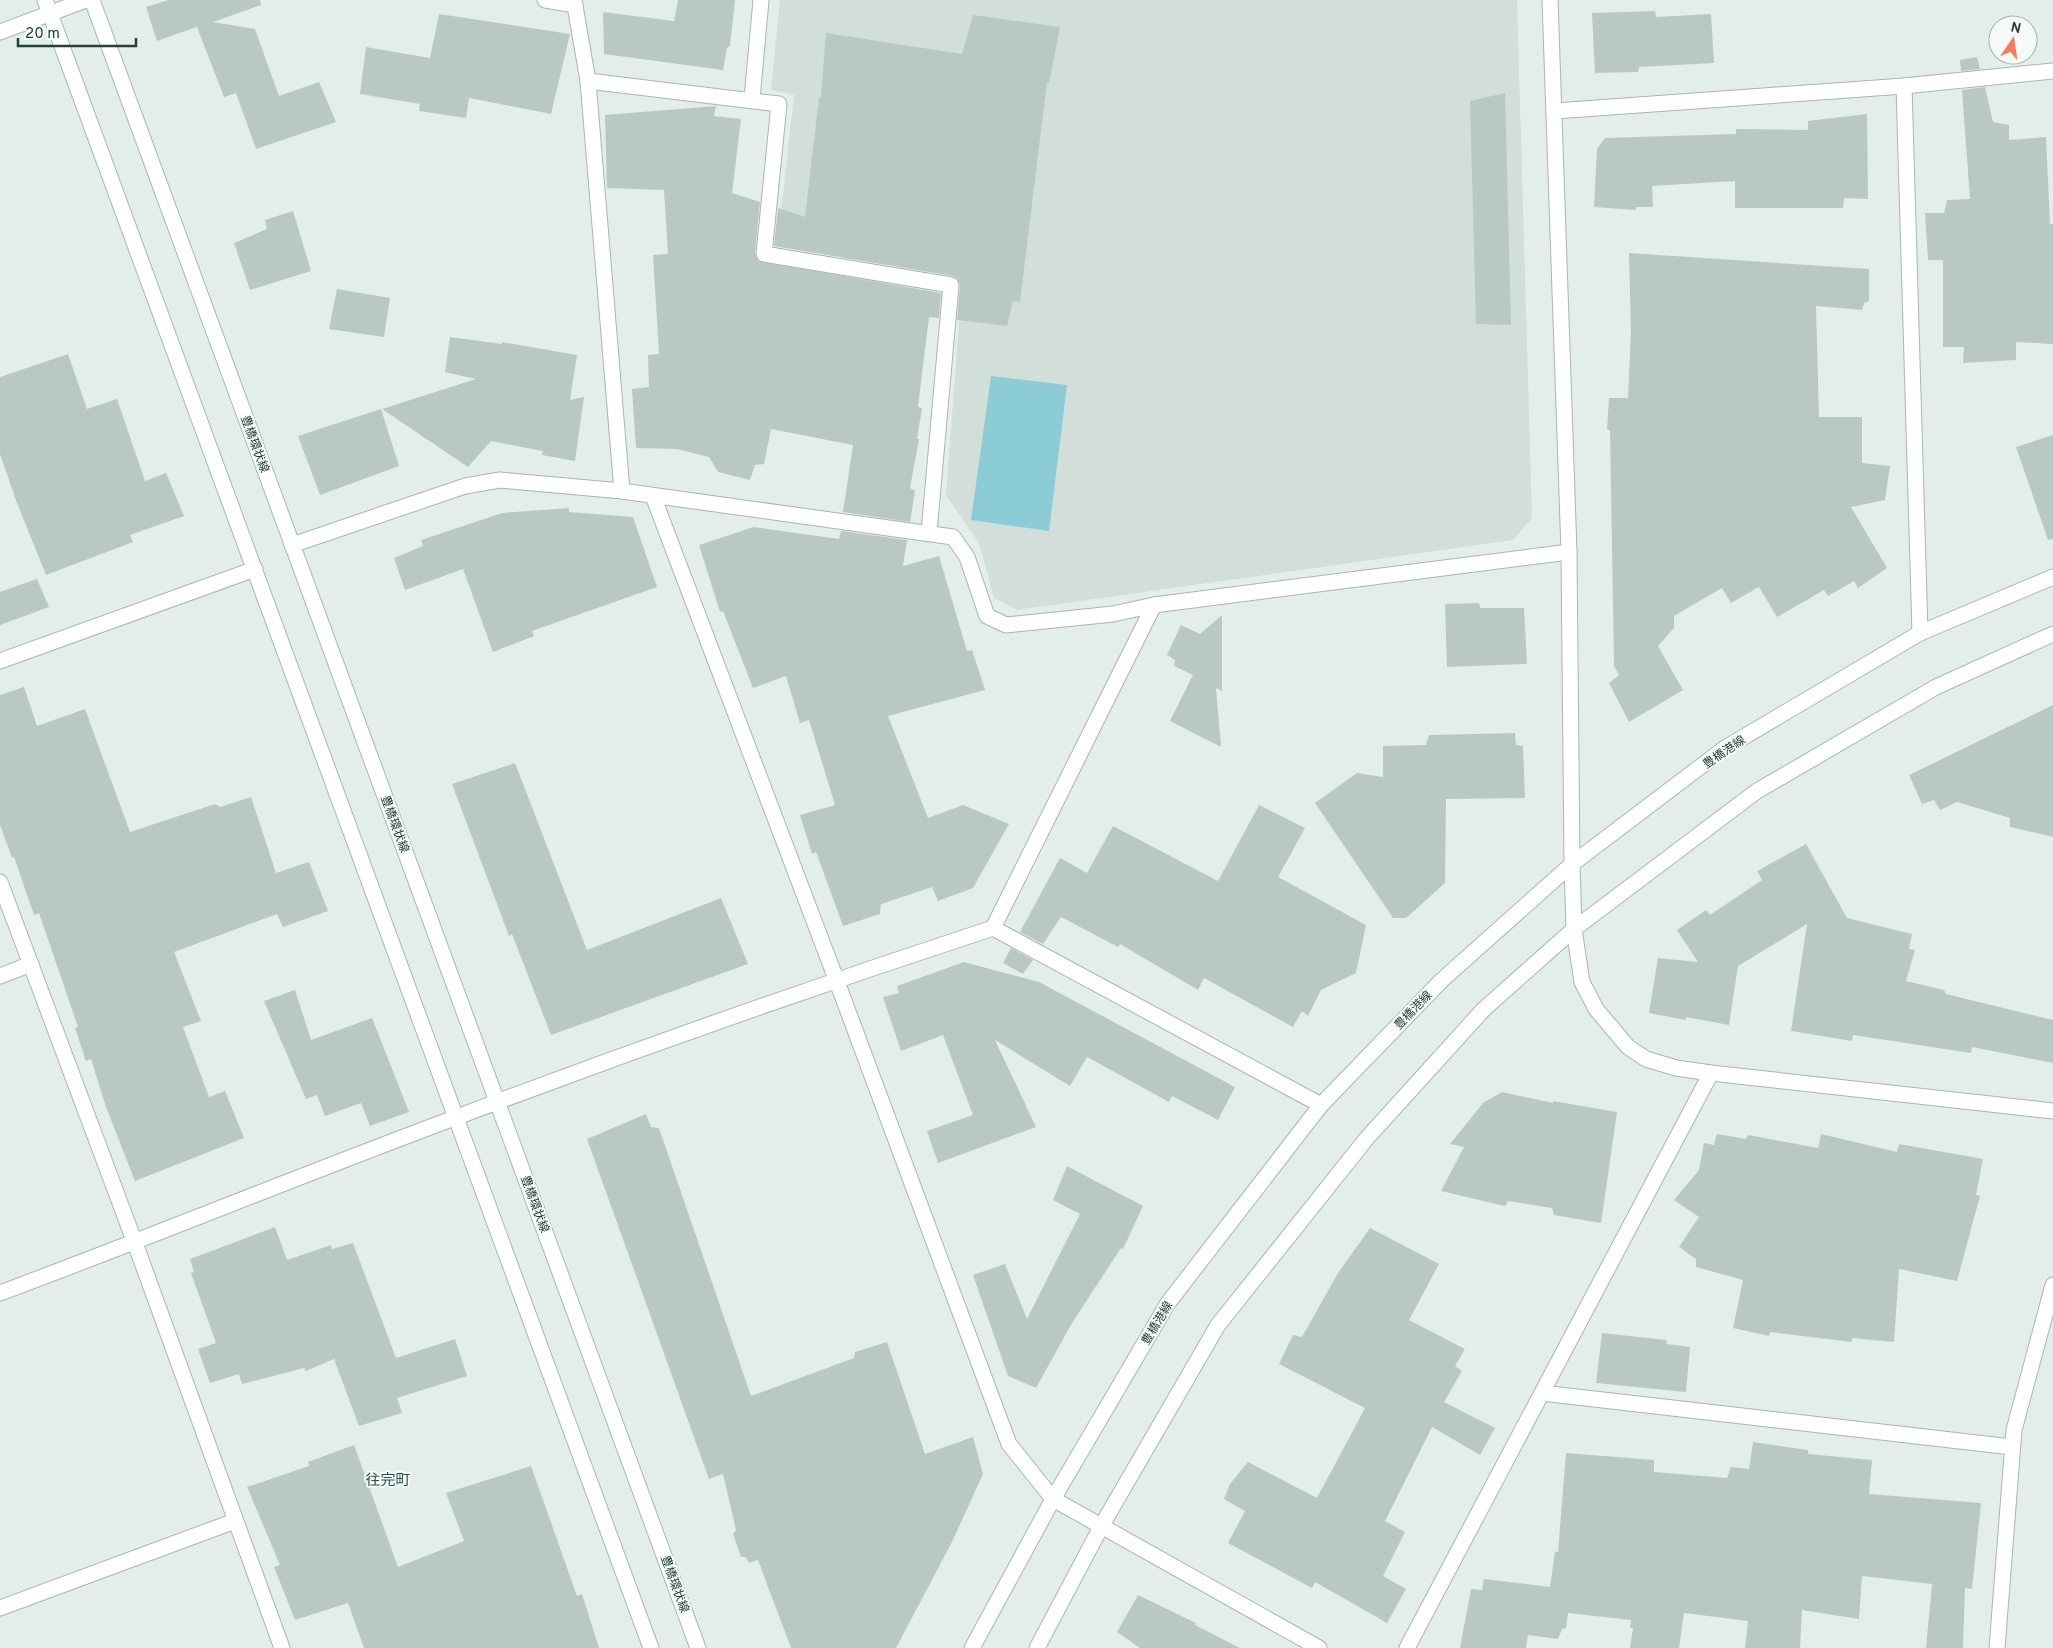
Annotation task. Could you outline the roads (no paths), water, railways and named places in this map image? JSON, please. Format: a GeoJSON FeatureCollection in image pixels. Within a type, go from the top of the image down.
{"type":"FeatureCollection","features":[{"type":"Feature","properties":{"kind":"street"},"geometry":{"type":"LineString","coordinates":[[0,32],[48,7],[86,0]]}},
{"type":"Feature","properties":{"kind":"street","name":"豊橋環状線"},"geometry":{"type":"LineString","coordinates":[[92,0],[698,1648]]}},
{"type":"Feature","properties":{"kind":"street"},"geometry":{"type":"LineString","coordinates":[[545,0],[574,2],[588,80],[622,491]]}},
{"type":"Feature","properties":{"kind":"street"},"geometry":{"type":"LineString","coordinates":[[752,99],[761,0]]}},
{"type":"Feature","properties":{"kind":"street"},"geometry":{"type":"LineString","coordinates":[[1550,0],[1569,552],[1574,929],[1582,982],[1596,1009],[1628,1047],[1646,1059],[1676,1068],[2053,1111]]}},
{"type":"Feature","properties":{"kind":"street"},"geometry":{"type":"LineString","coordinates":[[48,7],[651,1648]]}},
{"type":"Feature","properties":{"kind":"street"},"geometry":{"type":"LineString","coordinates":[[1555,111],[1904,86],[2053,70]]}},
{"type":"Feature","properties":{"kind":"street"},"geometry":{"type":"LineString","coordinates":[[588,80],[752,99],[779,104],[764,254],[951,284],[929,532]]}},
{"type":"Feature","properties":{"kind":"street"},"geometry":{"type":"LineString","coordinates":[[1904,86],[1920,633]]}},
{"type":"Feature","properties":{"kind":"street"},"geometry":{"type":"LineString","coordinates":[[292,545],[465,486],[500,480],[622,491],[953,536],[967,557],[987,616],[1006,625],[1113,614],[1154,604],[1569,552]]}},
{"type":"Feature","properties":{"kind":"street"},"geometry":{"type":"LineString","coordinates":[[653,496],[836,979],[1009,1444],[1053,1499],[1319,1648]]}},
{"type":"Feature","properties":{"kind":"street"},"geometry":{"type":"LineString","coordinates":[[0,662],[255,569]]}},
{"type":"Feature","properties":{"kind":"street","name":"豊橋港線"},"geometry":{"type":"LineString","coordinates":[[972,1648],[1053,1499],[1168,1303],[1321,1105],[1442,980],[1572,864],[1725,748],[1920,633],[2053,577]]}},
{"type":"Feature","properties":{"kind":"street"},"geometry":{"type":"LineString","coordinates":[[0,1293],[135,1243],[456,1117],[836,979],[993,928],[1154,604]]}},
{"type":"Feature","properties":{"kind":"street"},"geometry":{"type":"LineString","coordinates":[[1037,1648],[1102,1525],[1218,1325],[1367,1138],[1484,1009],[1574,929],[1756,791],[1936,687],[2053,634]]}},
{"type":"Feature","properties":{"kind":"street"},"geometry":{"type":"LineString","coordinates":[[0,882],[135,1243],[282,1648]]}},
{"type":"Feature","properties":{"kind":"street"},"geometry":{"type":"LineString","coordinates":[[993,928],[1321,1105]]}},
{"type":"Feature","properties":{"kind":"street"},"geometry":{"type":"LineString","coordinates":[[0,976],[31,964]]}},
{"type":"Feature","properties":{"kind":"street"},"geometry":{"type":"LineString","coordinates":[[1407,1648],[1711,1073]]}},
{"type":"Feature","properties":{"kind":"street"},"geometry":{"type":"LineString","coordinates":[[1997,1648],[2014,1430],[2053,1285]]}},
{"type":"Feature","properties":{"kind":"street"},"geometry":{"type":"LineString","coordinates":[[1542,1393],[2012,1448]]}},
{"type":"Feature","properties":{"kind":"street"},"geometry":{"type":"LineString","coordinates":[[0,1608],[235,1521]]}},
{"type":"Feature","properties":{"kind":"water"},"geometry":{"type":"Polygon","coordinates":[[[991,376],[1067,385],[1049,531],[971,520],[991,376]]]}},
{"type":"Feature","properties":{"kind":"district","name":"往完町"},"geometry":{"type":"Point","coordinates":[388,1480]}}]}
